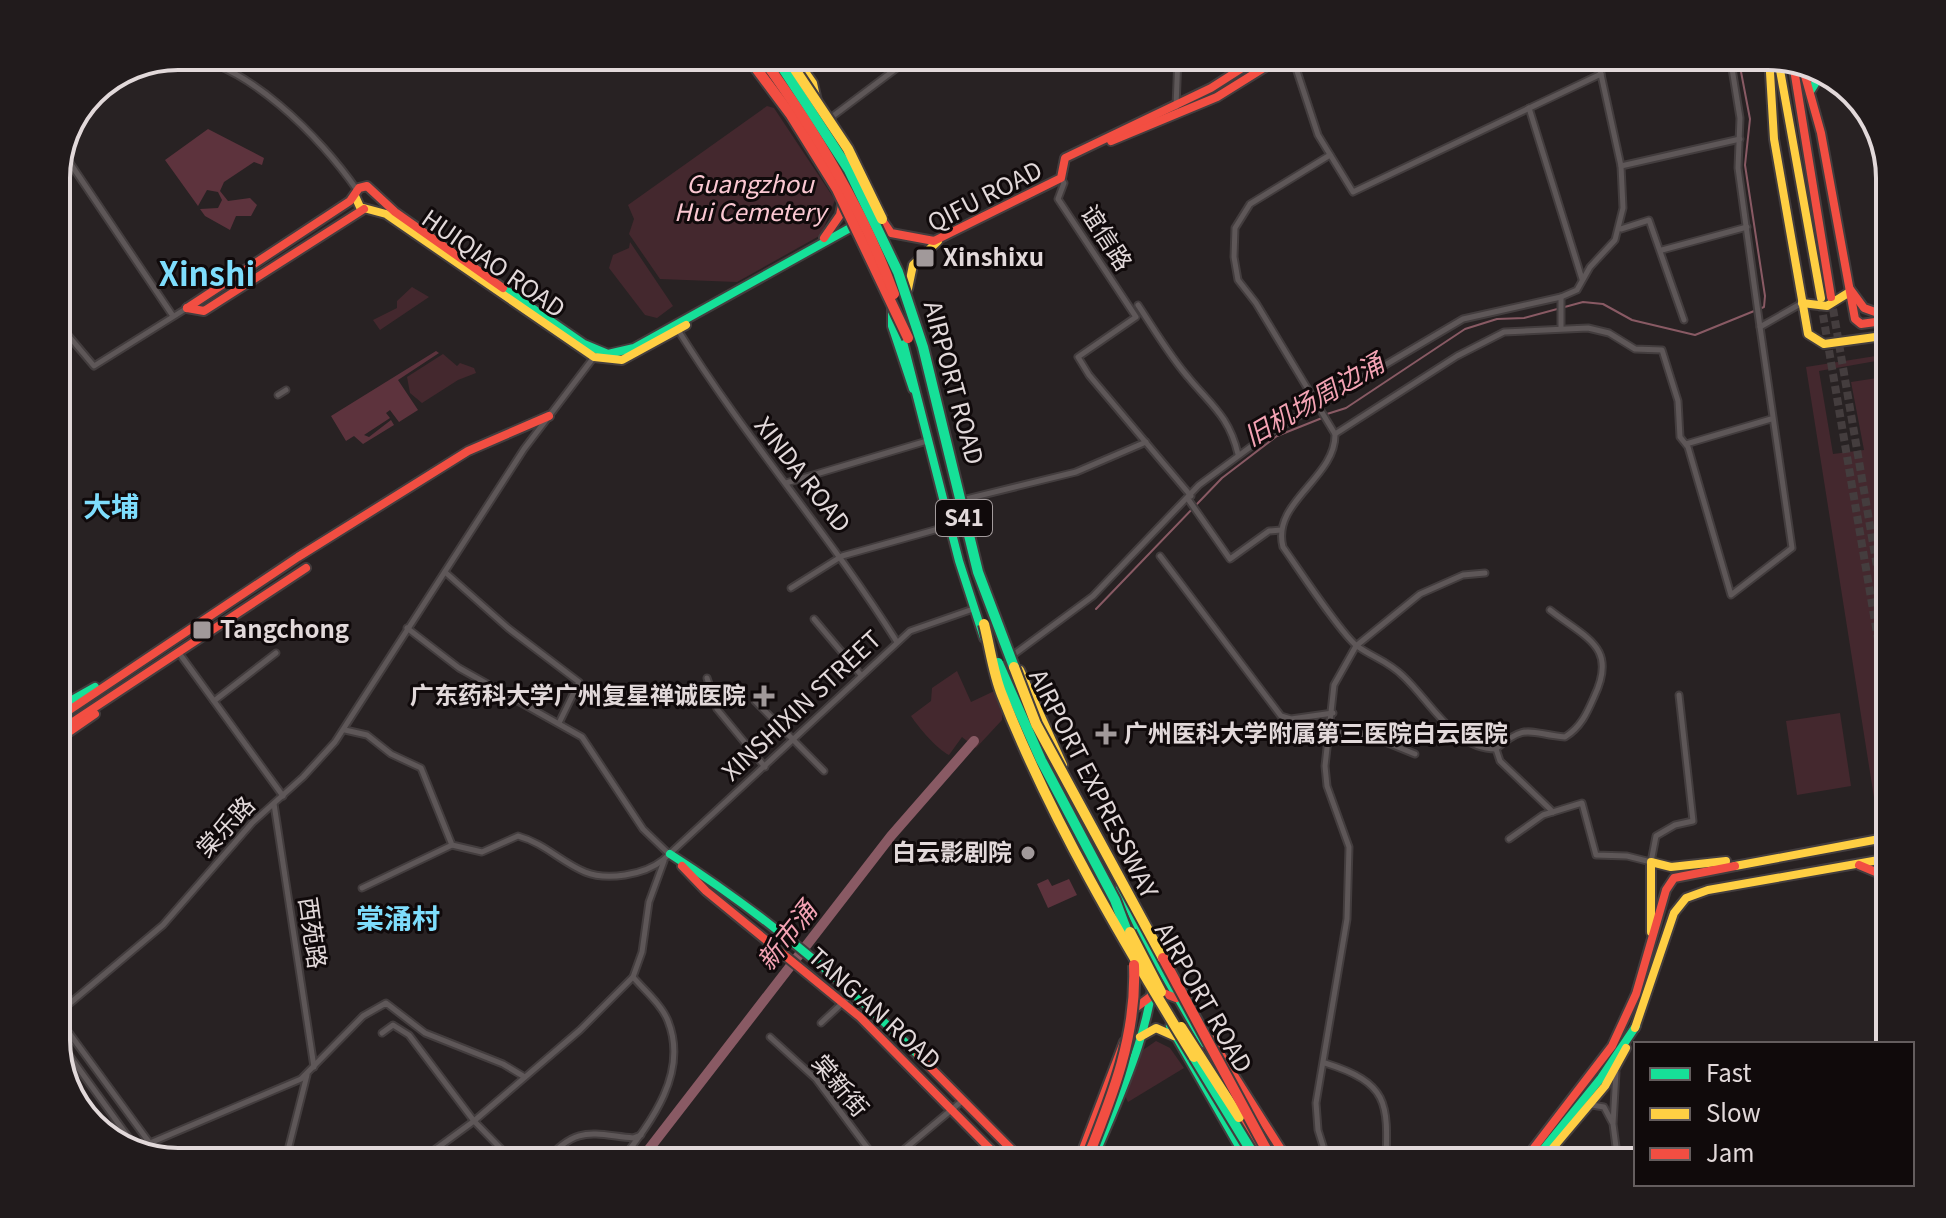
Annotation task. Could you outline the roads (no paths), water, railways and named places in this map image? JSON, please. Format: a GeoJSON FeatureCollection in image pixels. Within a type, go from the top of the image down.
{"type":"FeatureCollection","features":[{"type":"Feature","properties":{"kind":"main road"},"geometry":{"type":"LineString","coordinates":[[752,70],[765,87],[791,102]]}},
{"type":"Feature","properties":{"kind":"main road"},"geometry":{"type":"LineString","coordinates":[[758,70],[786,108],[842,197],[908,338]]}},
{"type":"Feature","properties":{"kind":"main road","name":"AIRPORT ROAD"},"geometry":{"type":"LineString","coordinates":[[769,70],[844,188],[862,224],[892,303],[894,334],[907,376],[920,398],[973,609],[1044,778],[1176,1039],[1240,1148]]}},
{"type":"Feature","properties":{"kind":"main road","name":"AIRPORT EXPRESSWAY"},"geometry":{"type":"LineString","coordinates":[[769,70],[812,130],[853,198],[884,266],[908,338],[957,535],[984,624],[1027,731],[1115,900],[1132,951],[1136,981],[1133,1027],[1094,1148]]}},
{"type":"Feature","properties":{"kind":"main road","name":"AIRPORT EXPRESSWAY"},"geometry":{"type":"LineString","coordinates":[[785,70],[860,190],[883,236],[909,304],[971,545],[1012,668],[1053,759],[1267,1148]]}},
{"type":"Feature","properties":{"kind":"main road","name":"AIRPORT ROAD"},"geometry":{"type":"LineString","coordinates":[[787,70],[825,122],[873,207],[908,289],[987,589],[1013,655],[1145,941],[1267,1148]]}},
{"type":"Feature","properties":{"kind":"main road"},"geometry":{"type":"LineString","coordinates":[[795,70],[863,175],[885,229],[909,304]]}},
{"type":"Feature","properties":{"kind":"main road"},"geometry":{"type":"LineString","coordinates":[[804,70],[813,83],[817,110]]}},
{"type":"Feature","properties":{"kind":"main road","name":"QIFU ROAD"},"geometry":{"type":"LineString","coordinates":[[908,289],[913,265],[936,243],[1062,178],[1068,162],[1162,118],[1240,70]]}},
{"type":"Feature","properties":{"kind":"main road","name":"QIFU ROAD"},"geometry":{"type":"LineString","coordinates":[[1177,109],[1235,88],[1262,70]]}},
{"type":"Feature","properties":{"kind":"main road"},"geometry":{"type":"LineString","coordinates":[[1770,70],[1774,139],[1808,334],[1824,344],[1875,338],[1873,322]]}},
{"type":"Feature","properties":{"kind":"main road"},"geometry":{"type":"LineString","coordinates":[[1780,71],[1826,298],[1794,74]]}},
{"type":"Feature","properties":{"kind":"main road"},"geometry":{"type":"LineString","coordinates":[[1805,77],[1821,133],[1847,287],[1857,323],[1876,321]]}},
{"type":"Feature","properties":{"kind":"main road"},"geometry":{"type":"LineString","coordinates":[[1228,78],[1235,88]]}},
{"type":"Feature","properties":{"kind":"main road"},"geometry":{"type":"LineString","coordinates":[[1810,95],[1815,81]]}},
{"type":"Feature","properties":{"kind":"main road","name":"QIFU ROAD"},"geometry":{"type":"LineString","coordinates":[[873,207],[888,230],[903,238],[934,241],[1062,178]]}},
{"type":"Feature","properties":{"kind":"main road"},"geometry":{"type":"LineString","coordinates":[[369,186],[377,194],[374,205],[353,213],[204,311],[187,308],[356,193],[369,186]]}},
{"type":"Feature","properties":{"kind":"main road"},"geometry":{"type":"LineString","coordinates":[[821,241],[840,215],[844,188]]}},
{"type":"Feature","properties":{"kind":"main road"},"geometry":{"type":"LineString","coordinates":[[356,193],[357,204],[367,208]]}},
{"type":"Feature","properties":{"kind":"main road","name":"HUIQIAO ROAD"},"geometry":{"type":"LineString","coordinates":[[377,194],[395,212],[596,354]]}},
{"type":"Feature","properties":{"kind":"main road","name":"HUIQIAO ROAD"},"geometry":{"type":"LineString","coordinates":[[367,208],[386,214],[596,354]]}},
{"type":"Feature","properties":{"kind":"main road"},"geometry":{"type":"LineString","coordinates":[[596,354],[622,360],[678,330],[689,320],[821,241],[879,219]]}},
{"type":"Feature","properties":{"kind":"main road"},"geometry":{"type":"LineString","coordinates":[[596,354],[624,352],[689,320],[862,224]]}},
{"type":"Feature","properties":{"kind":"main road"},"geometry":{"type":"LineString","coordinates":[[1802,303],[1814,306],[1837,303],[1847,287]]}},
{"type":"Feature","properties":{"kind":"main road"},"geometry":{"type":"LineString","coordinates":[[1847,287],[1860,304],[1876,314]]}},
{"type":"Feature","properties":{"kind":"main road"},"geometry":{"type":"LineString","coordinates":[[70,711],[298,557],[468,451],[549,416]]}},
{"type":"Feature","properties":{"kind":"main road"},"geometry":{"type":"LineString","coordinates":[[70,731],[306,568]]}},
{"type":"Feature","properties":{"kind":"main road"},"geometry":{"type":"LineString","coordinates":[[984,624],[1001,693],[1049,797],[1141,971],[1249,1148]]}},
{"type":"Feature","properties":{"kind":"main road"},"geometry":{"type":"LineString","coordinates":[[70,712],[126,690]]}},
{"type":"Feature","properties":{"kind":"main road"},"geometry":{"type":"LineString","coordinates":[[1016,709],[1062,789],[1150,972],[1258,1148]]}},
{"type":"Feature","properties":{"kind":"main road"},"geometry":{"type":"LineString","coordinates":[[1534,1148],[1612,1046],[1636,994],[1666,890],[1674,878],[1739,863],[1876,839]]}},
{"type":"Feature","properties":{"kind":"main road","name":"TANG'AN ROAD"},"geometry":{"type":"LineString","coordinates":[[670,854],[715,883],[853,993],[1010,1148]]}},
{"type":"Feature","properties":{"kind":"main road","name":"TANG'AN ROAD"},"geometry":{"type":"LineString","coordinates":[[670,854],[706,891],[844,1002],[989,1148]]}},
{"type":"Feature","properties":{"kind":"main road"},"geometry":{"type":"LineString","coordinates":[[1552,1148],[1605,1086],[1625,1048],[1653,981],[1669,923],[1679,904],[1694,893],[1876,860]]}},
{"type":"Feature","properties":{"kind":"main road"},"geometry":{"type":"LineString","coordinates":[[1651,941],[1651,862],[1671,867],[1739,863],[1746,869],[1745,883]]}},
{"type":"Feature","properties":{"kind":"main road"},"geometry":{"type":"LineString","coordinates":[[1842,866],[1864,866],[1876,872]]}},
{"type":"Feature","properties":{"kind":"main road"},"geometry":{"type":"LineString","coordinates":[[1130,948],[1142,956],[1147,951],[1145,941]]}},
{"type":"Feature","properties":{"kind":"main road"},"geometry":{"type":"LineString","coordinates":[[1083,1148],[1134,1009],[1137,986],[1130,948]]}},
{"type":"Feature","properties":{"kind":"main road"},"geometry":{"type":"LineString","coordinates":[[1095,1148],[1139,1037],[1152,993],[1155,959]]}},
{"type":"Feature","properties":{"kind":"main road"},"geometry":{"type":"LineString","coordinates":[[1171,975],[1280,1148]]}},
{"type":"Feature","properties":{"kind":"main road"},"geometry":{"type":"LineString","coordinates":[[1134,1009],[1152,993],[1168,992],[1177,1000]]}},
{"type":"Feature","properties":{"kind":"main road"},"geometry":{"type":"LineString","coordinates":[[1170,1027],[1176,1017],[1188,1018]]}},
{"type":"Feature","properties":{"kind":"main road"},"geometry":{"type":"LineString","coordinates":[[1543,1148],[1601,1078],[1636,1026]]}},
{"type":"Feature","properties":{"kind":"main road"},"geometry":{"type":"LineString","coordinates":[[1139,1037],[1156,1028],[1176,1039]]}},
{"type":"Feature","properties":{"kind":"main road"},"geometry":{"type":"LineString","coordinates":[[1193,1069],[1203,1057],[1213,1059]]}},
{"type":"Feature","properties":{"kind":"street"},"geometry":{"type":"LineString","coordinates":[[220,70],[291,113],[356,193]]}},
{"type":"Feature","properties":{"kind":"street"},"geometry":{"type":"LineString","coordinates":[[825,122],[894,70]]}},
{"type":"Feature","properties":{"kind":"street"},"geometry":{"type":"LineString","coordinates":[[1177,109],[1178,70]]}},
{"type":"Feature","properties":{"kind":"street"},"geometry":{"type":"LineString","coordinates":[[1297,70],[1318,135],[1353,192],[1601,74]]}},
{"type":"Feature","properties":{"kind":"street"},"geometry":{"type":"LineString","coordinates":[[1013,655],[1093,596],[1238,454],[1463,319],[1561,297],[1577,290],[1620,230],[1624,196],[1621,166],[1600,70]]}},
{"type":"Feature","properties":{"kind":"street"},"geometry":{"type":"LineString","coordinates":[[1335,434],[1457,356],[1498,334],[1561,327],[1599,330],[1635,349],[1662,350],[1678,401],[1680,437],[1686,444],[1731,595],[1792,548],[1771,419],[1759,308],[1738,168],[1740,139],[1732,70]]}},
{"type":"Feature","properties":{"kind":"street"},"geometry":{"type":"LineString","coordinates":[[1529,108],[1582,280]]}},
{"type":"Feature","properties":{"kind":"street"},"geometry":{"type":"LineString","coordinates":[[1621,166],[1740,139]]}},
{"type":"Feature","properties":{"kind":"street"},"geometry":{"type":"LineString","coordinates":[[1330,155],[1250,204],[1235,228],[1238,280],[1256,303],[1335,434],[1330,458],[1281,530],[1283,547],[1356,646],[1376,654],[1403,676],[1464,740],[1482,749],[1496,749],[1511,735],[1525,729],[1552,736],[1571,734],[1583,722],[1605,675],[1603,657],[1593,644],[1550,610]]}},
{"type":"Feature","properties":{"kind":"street"},"geometry":{"type":"LineString","coordinates":[[71,165],[173,316]]}},
{"type":"Feature","properties":{"kind":"street","name":"谊信路"},"geometry":{"type":"LineString","coordinates":[[1062,178],[1058,199],[1136,317],[1078,357],[1089,375],[1146,442]]}},
{"type":"Feature","properties":{"kind":"street"},"geometry":{"type":"LineString","coordinates":[[1620,230],[1649,220],[1684,320]]}},
{"type":"Feature","properties":{"kind":"street"},"geometry":{"type":"LineString","coordinates":[[1662,250],[1747,227]]}},
{"type":"Feature","properties":{"kind":"street"},"geometry":{"type":"LineString","coordinates":[[1561,297],[1561,327]]}},
{"type":"Feature","properties":{"kind":"street"},"geometry":{"type":"LineString","coordinates":[[1760,327],[1802,303]]}},
{"type":"Feature","properties":{"kind":"street"},"geometry":{"type":"LineString","coordinates":[[1138,305],[1188,378],[1219,409],[1234,438],[1238,454]]}},
{"type":"Feature","properties":{"kind":"street"},"geometry":{"type":"LineString","coordinates":[[70,338],[94,366],[187,308]]}},
{"type":"Feature","properties":{"kind":"street","name":"XINDA ROAD"},"geometry":{"type":"LineString","coordinates":[[678,330],[726,407],[842,556],[897,642]]}},
{"type":"Feature","properties":{"kind":"street"},"geometry":{"type":"LineString","coordinates":[[596,354],[549,416],[407,628],[459,668],[559,723],[589,744],[619,797],[643,829],[670,854]]}},
{"type":"Feature","properties":{"kind":"street"},"geometry":{"type":"LineString","coordinates":[[278,395],[286,390]]}},
{"type":"Feature","properties":{"kind":"street"},"geometry":{"type":"LineString","coordinates":[[1686,444],[1771,419]]}},
{"type":"Feature","properties":{"kind":"street"},"geometry":{"type":"LineString","coordinates":[[786,483],[930,440]]}},
{"type":"Feature","properties":{"kind":"street"},"geometry":{"type":"LineString","coordinates":[[962,500],[1076,472],[1146,442],[1190,499],[1202,522],[1230,559],[1269,531],[1281,530]]}},
{"type":"Feature","properties":{"kind":"street"},"geometry":{"type":"LineString","coordinates":[[791,588],[842,556],[950,526]]}},
{"type":"Feature","properties":{"kind":"street"},"geometry":{"type":"LineString","coordinates":[[1160,556],[1281,716],[1291,719],[1333,713]]}},
{"type":"Feature","properties":{"kind":"street"},"geometry":{"type":"LineString","coordinates":[[298,557],[306,568]]}},
{"type":"Feature","properties":{"kind":"street"},"geometry":{"type":"LineString","coordinates":[[445,572],[508,628],[579,682],[559,723]]}},
{"type":"Feature","properties":{"kind":"street"},"geometry":{"type":"LineString","coordinates":[[1324,1148],[1316,1116],[1347,919],[1349,847],[1327,786],[1325,766],[1334,685],[1356,646],[1420,594],[1463,575],[1485,573]]}},
{"type":"Feature","properties":{"kind":"street","name":"XINSHIXIN STREET"},"geometry":{"type":"LineString","coordinates":[[670,854],[897,642],[918,626],[973,609]]}},
{"type":"Feature","properties":{"kind":"street"},"geometry":{"type":"LineString","coordinates":[[814,619],[861,675]]}},
{"type":"Feature","properties":{"kind":"street","name":"棠乐路"},"geometry":{"type":"LineString","coordinates":[[70,1003],[163,925],[344,730],[407,628]]}},
{"type":"Feature","properties":{"kind":"street"},"geometry":{"type":"LineString","coordinates":[[179,653],[283,796]]}},
{"type":"Feature","properties":{"kind":"street"},"geometry":{"type":"LineString","coordinates":[[214,701],[276,653]]}},
{"type":"Feature","properties":{"kind":"street"},"geometry":{"type":"LineString","coordinates":[[707,678],[717,709],[765,767]]}},
{"type":"Feature","properties":{"kind":"street"},"geometry":{"type":"LineString","coordinates":[[1509,839],[1553,812],[1582,803],[1596,855],[1627,856],[1651,862],[1656,836],[1675,825],[1693,821],[1679,695]]}},
{"type":"Feature","properties":{"kind":"street"},"geometry":{"type":"LineString","coordinates":[[755,701],[824,771]]}},
{"type":"Feature","properties":{"kind":"street"},"geometry":{"type":"LineString","coordinates":[[344,730],[367,735],[391,754],[421,768],[452,845]]}},
{"type":"Feature","properties":{"kind":"street"},"geometry":{"type":"LineString","coordinates":[[1330,732],[1371,736],[1415,754]]}},
{"type":"Feature","properties":{"kind":"street"},"geometry":{"type":"LineString","coordinates":[[1496,749],[1500,761],[1553,812]]}},
{"type":"Feature","properties":{"kind":"street","name":"西苑路"},"geometry":{"type":"LineString","coordinates":[[274,803],[314,1068]]}},
{"type":"Feature","properties":{"kind":"street"},"geometry":{"type":"LineString","coordinates":[[362,888],[452,845],[482,852],[518,836],[550,849],[585,872],[600,874],[644,871],[670,854]]}},
{"type":"Feature","properties":{"kind":"street"},"geometry":{"type":"LineString","coordinates":[[437,1148],[474,1121],[580,1030],[633,977],[642,952],[649,902],[661,865],[670,854]]}},
{"type":"Feature","properties":{"kind":"street"},"geometry":{"type":"LineString","coordinates":[[631,1148],[666,1092],[672,1044],[666,1017],[633,977]]}},
{"type":"Feature","properties":{"kind":"street"},"geometry":{"type":"LineString","coordinates":[[821,1023],[853,993]]}},
{"type":"Feature","properties":{"kind":"street"},"geometry":{"type":"LineString","coordinates":[[70,1034],[150,1143],[307,1075],[363,1016],[386,1003],[425,1033],[503,1064],[523,1076]]}},
{"type":"Feature","properties":{"kind":"street"},"geometry":{"type":"LineString","coordinates":[[382,1033],[393,1025],[409,1035],[474,1121],[500,1148]]}},
{"type":"Feature","properties":{"kind":"street","name":"棠新街"},"geometry":{"type":"LineString","coordinates":[[770,1037],[816,1079],[868,1148]]}},
{"type":"Feature","properties":{"kind":"street"},"geometry":{"type":"LineString","coordinates":[[1616,1148],[1613,1124],[1614,1079],[1625,1048]]}},
{"type":"Feature","properties":{"kind":"street"},"geometry":{"type":"LineString","coordinates":[[72,1059],[127,1135]]}},
{"type":"Feature","properties":{"kind":"street"},"geometry":{"type":"LineString","coordinates":[[1325,1063],[1346,1069],[1378,1094],[1389,1122],[1387,1148]]}},
{"type":"Feature","properties":{"kind":"street"},"geometry":{"type":"LineString","coordinates":[[289,1148],[307,1075]]}},
{"type":"Feature","properties":{"kind":"street"},"geometry":{"type":"LineString","coordinates":[[906,1148],[963,1100]]}},
{"type":"Feature","properties":{"kind":"street"},"geometry":{"type":"LineString","coordinates":[[1587,1106],[1604,1107],[1613,1124]]}},
{"type":"Feature","properties":{"kind":"street"},"geometry":{"type":"LineString","coordinates":[[559,1148],[579,1134],[633,1138],[642,1134]]}},
{"type":"Feature","properties":{"kind":"waterway","name":"旧机场周边涌"},"geometry":{"type":"LineString","coordinates":[[1327,414],[1346,408],[1465,329],[1497,319],[1524,318],[1583,302],[1603,304],[1632,320],[1695,335],[1764,307],[1765,296],[1745,165],[1750,119],[1741,70]]}},
{"type":"Feature","properties":{"kind":"waterway","name":"旧机场周边涌"},"geometry":{"type":"LineString","coordinates":[[1096,609],[1222,478],[1277,436],[1322,418]]}},
{"type":"Feature","properties":{"kind":"waterway","name":"新市涌"},"geometry":{"type":"LineString","coordinates":[[650,1148],[891,836],[974,741]]}},
{"type":"Feature","properties":{"kind":"tunnel"},"geometry":{"type":"LineString","coordinates":[[1831,297],[1876,561]]}},
{"type":"Feature","properties":{"kind":"tunnel"},"geometry":{"type":"LineString","coordinates":[[1821,303],[1876,627]]}},
{"type":"Feature","properties":{"kind":"place","name":"Xinshixu"},"geometry":{"type":"Point","coordinates":[925,258]}},
{"type":"Feature","properties":{"kind":"place","name":"Tangchong"},"geometry":{"type":"Point","coordinates":[202,630]}},
{"type":"Feature","properties":{"kind":"place","name":"广东药科大学广州复星禅诚医院"},"geometry":{"type":"Point","coordinates":[764,696]}},
{"type":"Feature","properties":{"kind":"place","name":"广州医科大学附属第三医院白云医院"},"geometry":{"type":"Point","coordinates":[1106,734]}},
{"type":"Feature","properties":{"kind":"place","name":"白云影剧院"},"geometry":{"type":"Point","coordinates":[1028,853]}},
{"type":"Feature","properties":{"kind":"district","name":"Xinshi"},"geometry":{"type":"Point","coordinates":[207,275]}},
{"type":"Feature","properties":{"kind":"district","name":"大埔"},"geometry":{"type":"Point","coordinates":[111,507]}},
{"type":"Feature","properties":{"kind":"district","name":"棠涌村"},"geometry":{"type":"Point","coordinates":[398,919]}},
{"type":"Feature","properties":{"kind":"park label","name":"Guangzhou Hui Cemetery"},"geometry":{"type":"Point","coordinates":[750,199]}}]}
